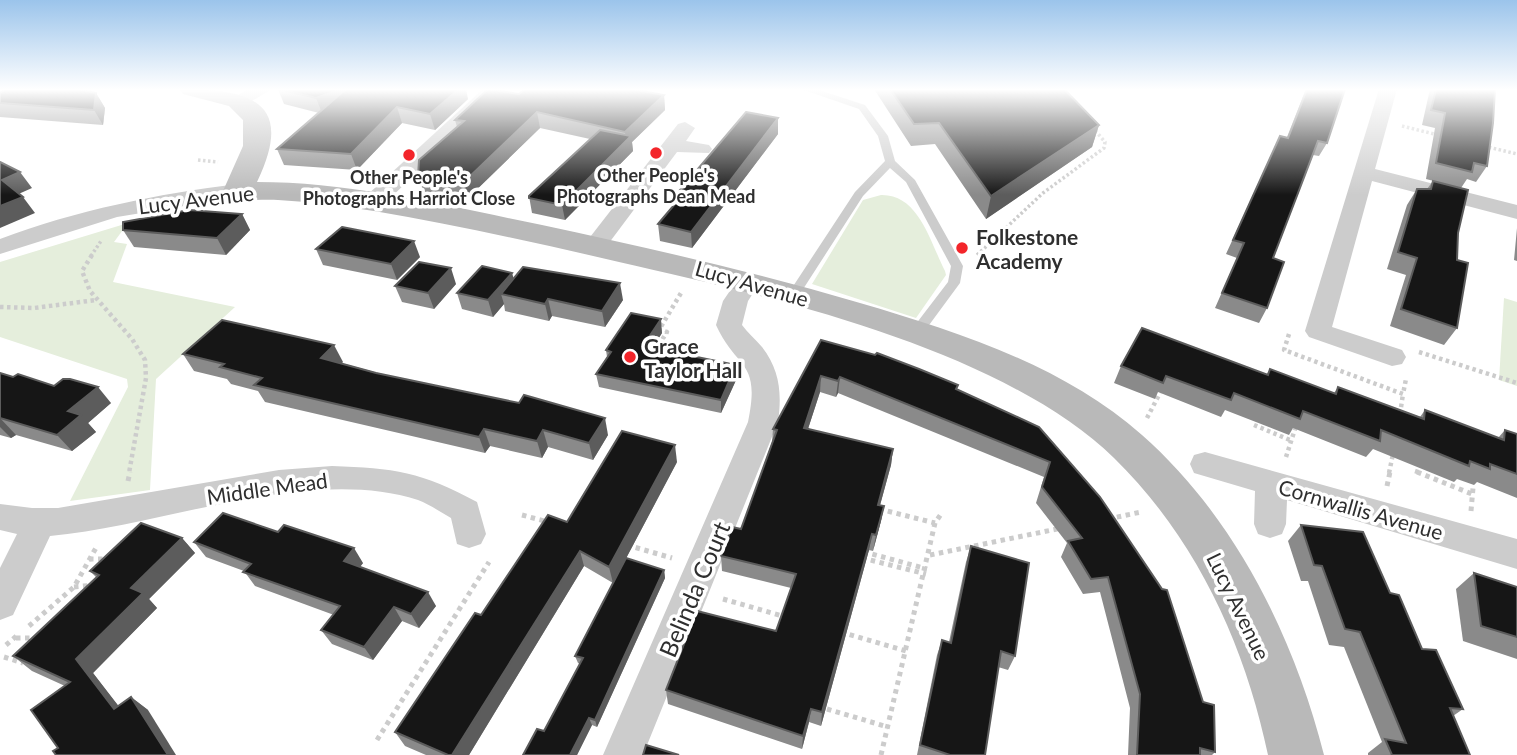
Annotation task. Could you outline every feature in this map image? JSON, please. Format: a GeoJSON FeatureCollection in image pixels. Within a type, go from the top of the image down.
{"type":"FeatureCollection","features":[{"type":"Feature","properties":{"kind":"street"},"geometry":{"type":"LineString","coordinates":[[232,177],[254,155],[259,134],[257,124]]}},
{"type":"Feature","properties":{"kind":"street"},"geometry":{"type":"LineString","coordinates":[[373,202],[456,124]]}},
{"type":"Feature","properties":{"kind":"street"},"geometry":{"type":"LineString","coordinates":[[1378,124],[1318,331],[1402,354]]}},
{"type":"Feature","properties":{"kind":"street"},"geometry":{"type":"LineString","coordinates":[[595,246],[679,137],[702,149]]}},
{"type":"Feature","properties":{"kind":"street"},"geometry":{"type":"LineString","coordinates":[[1364,173],[1517,212]]}},
{"type":"Feature","properties":{"kind":"street","name":"Lucy Avenue"},"geometry":{"type":"LineString","coordinates":[[0,247],[94,214],[161,200],[232,177],[595,246],[749,281],[916,333],[995,364],[1063,398],[1115,434],[1177,500],[1228,575],[1256,633],[1293,734],[1296,755]]}},
{"type":"Feature","properties":{"kind":"street","name":"Belinda Court"},"geometry":{"type":"LineString","coordinates":[[623,755],[762,422],[766,405],[763,372],[735,339],[729,317],[731,305],[749,281]]}},
{"type":"Feature","properties":{"kind":"street","name":"Cornwallis Avenue"},"geometry":{"type":"LineString","coordinates":[[1205,464],[1278,470],[1517,555]]}},
{"type":"Feature","properties":{"kind":"street"},"geometry":{"type":"LineString","coordinates":[[1270,524],[1278,470]]}},
{"type":"Feature","properties":{"kind":"street","name":"Middle Mead"},"geometry":{"type":"LineString","coordinates":[[0,517],[39,523],[98,516],[228,491],[321,478],[372,478],[449,498],[466,511],[469,534]]}},
{"type":"Feature","properties":{"kind":"street"},"geometry":{"type":"LineString","coordinates":[[0,604],[39,523]]}},
{"type":"Feature","properties":{"kind":"lane"},"geometry":{"type":"LineString","coordinates":[[874,124],[883,136],[890,162],[910,180],[957,266],[954,284],[916,333]]}},
{"type":"Feature","properties":{"kind":"lane"},"geometry":{"type":"LineString","coordinates":[[794,294],[859,194],[890,162]]}},
{"type":"Feature","properties":{"kind":"path"},"geometry":{"type":"LineString","coordinates":[[957,266],[973,259],[1049,188],[1104,148],[1105,142],[1090,124]]}},
{"type":"Feature","properties":{"kind":"path"},"geometry":{"type":"LineString","coordinates":[[1396,124],[1450,138]]}},
{"type":"Feature","properties":{"kind":"path"},"geometry":{"type":"LineString","coordinates":[[1477,144],[1517,154]]}},
{"type":"Feature","properties":{"kind":"path"},"geometry":{"type":"LineString","coordinates":[[198,160],[232,177]]}},
{"type":"Feature","properties":{"kind":"path"},"geometry":{"type":"LineString","coordinates":[[108,231],[82,271],[97,299],[132,339],[145,360],[146,378],[126,494]]}},
{"type":"Feature","properties":{"kind":"path"},"geometry":{"type":"LineString","coordinates":[[655,351],[667,332],[659,330],[683,289]]}},
{"type":"Feature","properties":{"kind":"path"},"geometry":{"type":"LineString","coordinates":[[0,307],[33,308],[97,299]]}},
{"type":"Feature","properties":{"kind":"path"},"geometry":{"type":"LineString","coordinates":[[1402,354],[1517,383]]}},
{"type":"Feature","properties":{"kind":"path"},"geometry":{"type":"LineString","coordinates":[[1146,419],[1160,393]]}},
{"type":"Feature","properties":{"kind":"path"},"geometry":{"type":"LineString","coordinates":[[1399,421],[1403,394]]}},
{"type":"Feature","properties":{"kind":"path"},"geometry":{"type":"LineString","coordinates":[[1255,425],[1290,440]]}},
{"type":"Feature","properties":{"kind":"path"},"geometry":{"type":"LineString","coordinates":[[1278,470],[1296,426]]}},
{"type":"Feature","properties":{"kind":"path"},"geometry":{"type":"LineString","coordinates":[[1387,487],[1394,447]]}},
{"type":"Feature","properties":{"kind":"path"},"geometry":{"type":"LineString","coordinates":[[1415,471],[1473,491],[1471,511]]}},
{"type":"Feature","properties":{"kind":"path"},"geometry":{"type":"LineString","coordinates":[[879,509],[935,523]]}},
{"type":"Feature","properties":{"kind":"path"},"geometry":{"type":"LineString","coordinates":[[1102,520],[1142,512]]}},
{"type":"Feature","properties":{"kind":"path"},"geometry":{"type":"LineString","coordinates":[[881,755],[930,555],[935,523],[941,514]]}},
{"type":"Feature","properties":{"kind":"path"},"geometry":{"type":"LineString","coordinates":[[522,515],[559,526]]}},
{"type":"Feature","properties":{"kind":"path"},"geometry":{"type":"LineString","coordinates":[[930,555],[1076,525]]}},
{"type":"Feature","properties":{"kind":"path"},"geometry":{"type":"LineString","coordinates":[[6,645],[74,587],[88,559],[100,543]]}},
{"type":"Feature","properties":{"kind":"path"},"geometry":{"type":"LineString","coordinates":[[621,543],[799,621]]}},
{"type":"Feature","properties":{"kind":"path"},"geometry":{"type":"LineString","coordinates":[[865,549],[872,554],[926,571]]}},
{"type":"Feature","properties":{"kind":"path"},"geometry":{"type":"LineString","coordinates":[[860,558],[926,571]]}},
{"type":"Feature","properties":{"kind":"path"},"geometry":{"type":"LineString","coordinates":[[88,559],[111,559]]}},
{"type":"Feature","properties":{"kind":"path"},"geometry":{"type":"LineString","coordinates":[[377,740],[489,562]]}},
{"type":"Feature","properties":{"kind":"path"},"geometry":{"type":"LineString","coordinates":[[74,587],[97,584]]}},
{"type":"Feature","properties":{"kind":"path"},"geometry":{"type":"LineString","coordinates":[[67,593],[89,594]]}},
{"type":"Feature","properties":{"kind":"path"},"geometry":{"type":"LineString","coordinates":[[826,628],[906,651]]}},
{"type":"Feature","properties":{"kind":"path"},"geometry":{"type":"LineString","coordinates":[[15,638],[53,638]]}},
{"type":"Feature","properties":{"kind":"path"},"geometry":{"type":"LineString","coordinates":[[4,657],[36,666]]}},
{"type":"Feature","properties":{"kind":"path"},"geometry":{"type":"LineString","coordinates":[[827,709],[888,727]]}},
{"type":"Feature","properties":{"kind":"green space"},"geometry":{"type":"Polygon","coordinates":[[[881,195],[905,202],[914,211],[945,271],[946,275],[916,318],[812,284],[863,200],[881,195]]]}},
{"type":"Feature","properties":{"kind":"green space"},"geometry":{"type":"Polygon","coordinates":[[[128,223],[114,242],[127,244],[113,282],[235,307],[156,379],[150,490],[70,501],[128,387],[127,379],[0,337],[0,262],[128,223]]]}},
{"type":"Feature","properties":{"kind":"green space"},"geometry":{"type":"Polygon","coordinates":[[[1504,298],[1517,302],[1517,386],[1499,380],[1504,298]]]}},
{"type":"Feature","properties":{"kind":"building"},"geometry":{"type":"Polygon","coordinates":[[[305,124],[380,124],[351,154],[277,149],[305,124]]]}},
{"type":"Feature","properties":{"kind":"building"},"geometry":{"type":"Polygon","coordinates":[[[460,124],[524,124],[464,182],[418,177],[419,160],[460,124]]]}},
{"type":"Feature","properties":{"kind":"building"},"geometry":{"type":"Polygon","coordinates":[[[591,124],[633,124],[625,132],[591,124]]]}},
{"type":"Feature","properties":{"kind":"building"},"geometry":{"type":"Polygon","coordinates":[[[736,124],[773,124],[691,232],[658,224],[686,191],[680,190],[736,124]]]}},
{"type":"Feature","properties":{"kind":"building"},"geometry":{"type":"Polygon","coordinates":[[[940,124],[1099,125],[991,196],[940,124]]]}},
{"type":"Feature","properties":{"kind":"building"},"geometry":{"type":"Polygon","coordinates":[[[1293,124],[1333,124],[1327,143],[1318,141],[1273,258],[1284,262],[1267,308],[1222,293],[1244,243],[1233,240],[1280,136],[1288,138],[1293,124]]]}},
{"type":"Feature","properties":{"kind":"building"},"geometry":{"type":"Polygon","coordinates":[[[1443,124],[1493,124],[1487,166],[1474,163],[1472,172],[1436,163],[1443,124]]]}},
{"type":"Feature","properties":{"kind":"building"},"geometry":{"type":"Polygon","coordinates":[[[600,130],[631,136],[562,205],[529,198],[529,196],[600,130]]]}},
{"type":"Feature","properties":{"kind":"building"},"geometry":{"type":"Polygon","coordinates":[[[0,162],[20,172],[2,180],[23,197],[0,206],[0,162]]]}},
{"type":"Feature","properties":{"kind":"building"},"geometry":{"type":"Polygon","coordinates":[[[1433,181],[1468,190],[1458,233],[1457,260],[1468,263],[1457,328],[1401,309],[1417,258],[1398,252],[1417,189],[1431,189],[1433,181]]]}},
{"type":"Feature","properties":{"kind":"building"},"geometry":{"type":"Polygon","coordinates":[[[189,210],[242,214],[217,238],[123,230],[123,222],[189,210]]]}},
{"type":"Feature","properties":{"kind":"building"},"geometry":{"type":"Polygon","coordinates":[[[342,227],[414,241],[391,264],[316,249],[342,227]]]}},
{"type":"Feature","properties":{"kind":"building"},"geometry":{"type":"Polygon","coordinates":[[[419,262],[451,268],[428,293],[395,286],[419,262]]]}},
{"type":"Feature","properties":{"kind":"building"},"geometry":{"type":"Polygon","coordinates":[[[482,266],[512,273],[488,300],[457,293],[482,266]]]}},
{"type":"Feature","properties":{"kind":"building"},"geometry":{"type":"Polygon","coordinates":[[[523,267],[620,283],[602,311],[548,299],[545,304],[501,294],[523,267]]]}},
{"type":"Feature","properties":{"kind":"building"},"geometry":{"type":"Polygon","coordinates":[[[631,313],[661,319],[643,346],[736,365],[721,400],[596,374],[611,352],[606,350],[631,313]]]}},
{"type":"Feature","properties":{"kind":"building"},"geometry":{"type":"Polygon","coordinates":[[[222,320],[334,345],[321,358],[376,373],[519,403],[524,395],[605,418],[589,443],[543,430],[537,441],[484,429],[479,437],[254,385],[262,378],[220,367],[224,364],[183,354],[222,320]]]}},
{"type":"Feature","properties":{"kind":"building"},"geometry":{"type":"Polygon","coordinates":[[[1142,328],[1268,375],[1270,369],[1336,394],[1338,387],[1424,419],[1425,410],[1504,440],[1505,430],[1517,434],[1517,474],[1490,464],[1490,469],[1470,461],[1469,466],[1381,430],[1380,441],[1303,411],[1300,419],[1234,393],[1231,400],[1166,376],[1163,383],[1121,366],[1142,328]]]}},
{"type":"Feature","properties":{"kind":"building"},"geometry":{"type":"Polygon","coordinates":[[[821,340],[875,355],[877,353],[919,369],[958,385],[956,389],[1039,427],[1100,497],[1162,589],[1167,590],[1203,702],[1214,705],[1215,752],[1200,748],[1200,755],[1137,755],[1140,694],[1108,577],[1091,579],[1068,541],[1082,538],[1042,487],[1050,462],[840,377],[838,381],[821,376],[804,428],[893,449],[878,505],[884,506],[876,535],[872,534],[822,712],[811,709],[803,736],[666,690],[697,611],[776,631],[796,574],[721,556],[732,527],[741,529],[777,430],[773,429],[821,340]]]}},
{"type":"Feature","properties":{"kind":"building"},"geometry":{"type":"Polygon","coordinates":[[[0,373],[13,377],[18,374],[54,386],[63,379],[70,379],[98,387],[68,411],[81,415],[57,435],[0,418],[0,373]]]}},
{"type":"Feature","properties":{"kind":"building"},"geometry":{"type":"Polygon","coordinates":[[[622,431],[675,445],[609,567],[580,551],[452,755],[395,732],[475,613],[481,615],[548,515],[567,522],[622,431]]]}},
{"type":"Feature","properties":{"kind":"building"},"geometry":{"type":"Polygon","coordinates":[[[223,513],[278,532],[284,525],[354,548],[344,561],[428,592],[411,614],[394,607],[364,647],[321,630],[340,606],[243,572],[251,564],[194,542],[223,513]]]}},
{"type":"Feature","properties":{"kind":"building"},"geometry":{"type":"Polygon","coordinates":[[[141,523],[182,538],[131,588],[143,593],[76,659],[114,709],[131,697],[168,755],[56,755],[53,751],[58,748],[31,710],[70,682],[13,656],[99,575],[90,571],[141,523]]]}},
{"type":"Feature","properties":{"kind":"building"},"geometry":{"type":"Polygon","coordinates":[[[1301,525],[1363,532],[1390,593],[1399,595],[1422,649],[1436,650],[1463,709],[1450,708],[1470,755],[1392,755],[1385,739],[1406,743],[1360,632],[1345,629],[1322,566],[1314,565],[1301,525]]]}},
{"type":"Feature","properties":{"kind":"building"},"geometry":{"type":"Polygon","coordinates":[[[971,546],[1029,563],[1015,656],[1001,651],[985,755],[950,755],[920,745],[942,640],[951,643],[971,546]]]}},
{"type":"Feature","properties":{"kind":"building"},"geometry":{"type":"Polygon","coordinates":[[[626,558],[664,570],[595,720],[589,718],[570,755],[523,755],[537,729],[544,731],[583,658],[575,656],[626,558]]]}},
{"type":"Feature","properties":{"kind":"building"},"geometry":{"type":"Polygon","coordinates":[[[1474,573],[1517,587],[1517,637],[1481,626],[1474,573]]]}},
{"type":"Feature","properties":{"kind":"building"},"geometry":{"type":"Polygon","coordinates":[[[646,745],[679,755],[643,755],[646,745]]]}},
{"type":"Feature","properties":{"kind":"place","name":"Other People's Photographs Dean Mead"},"geometry":{"type":"Point","coordinates":[656,153]}},
{"type":"Feature","properties":{"kind":"place","name":"Other People's Photographs Harriot Close"},"geometry":{"type":"Point","coordinates":[409,155]}},
{"type":"Feature","properties":{"kind":"place","name":"Folkestone Academy"},"geometry":{"type":"Point","coordinates":[962,248]}},
{"type":"Feature","properties":{"kind":"place","name":"Grace Taylor Hall"},"geometry":{"type":"Point","coordinates":[630,357]}}]}
